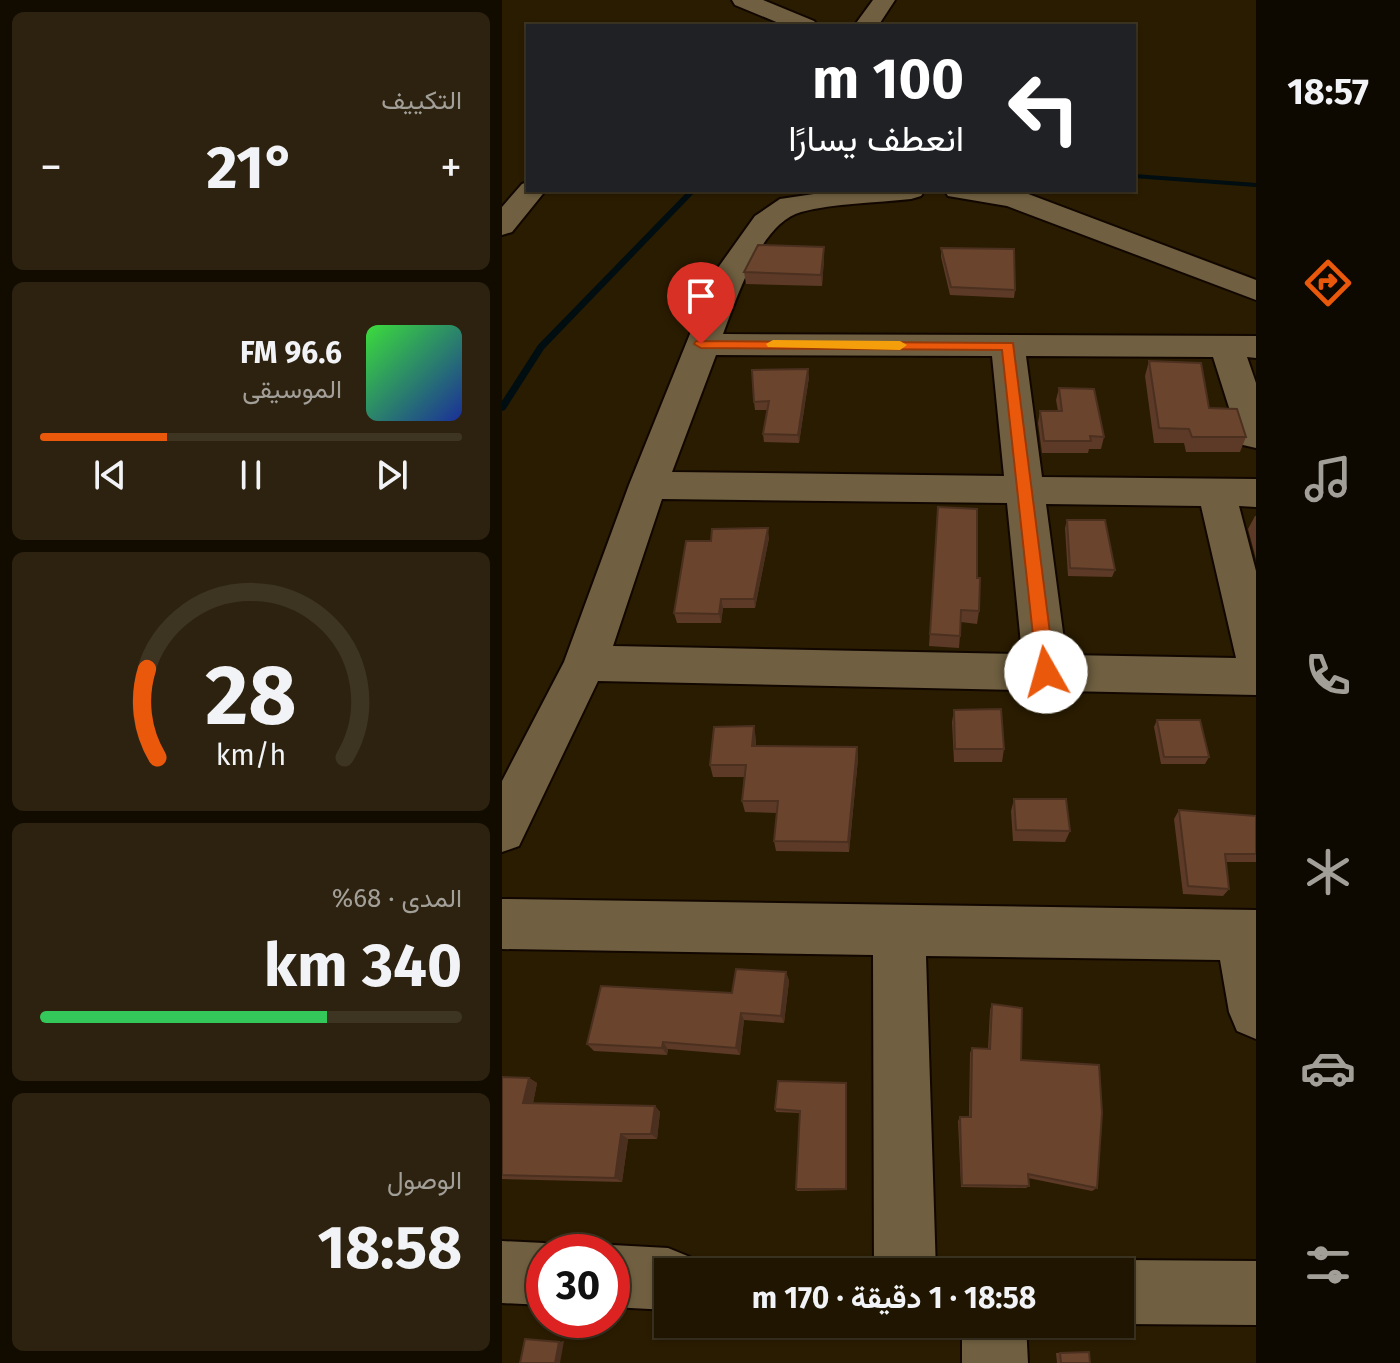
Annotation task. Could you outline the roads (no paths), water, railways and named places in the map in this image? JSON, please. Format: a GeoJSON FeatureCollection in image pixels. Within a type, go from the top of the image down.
{"type":"FeatureCollection","features":[{"type":"Feature","properties":{"kind":"street"},"geometry":{"type":"LineString","coordinates":[[743,0],[801,24]]}},
{"type":"Feature","properties":{"kind":"street"},"geometry":{"type":"LineString","coordinates":[[867,24],[884,0]]}},
{"type":"Feature","properties":{"kind":"street"},"geometry":{"type":"LineString","coordinates":[[502,226],[530,192]]}},
{"type":"Feature","properties":{"kind":"street"},"geometry":{"type":"LineString","coordinates":[[502,830],[585,663],[648,485],[731,272],[765,222],[790,205],[895,192]]}},
{"type":"Feature","properties":{"kind":"street"},"geometry":{"type":"LineString","coordinates":[[972,192],[1013,198],[1256,291]]}},
{"type":"Feature","properties":{"kind":"street"},"geometry":{"type":"LineString","coordinates":[[701,344],[1241,347],[1256,436]]}},
{"type":"Feature","properties":{"kind":"street"},"geometry":{"type":"LineString","coordinates":[[1008,346],[1046,672]]}},
{"type":"Feature","properties":{"kind":"street"},"geometry":{"type":"LineString","coordinates":[[648,485],[1236,493],[1256,656]]}},
{"type":"Feature","properties":{"kind":"street"},"geometry":{"type":"LineString","coordinates":[[585,663],[1256,677]]}},
{"type":"Feature","properties":{"kind":"street"},"geometry":{"type":"LineString","coordinates":[[502,924],[1248,934],[1256,1012]]}},
{"type":"Feature","properties":{"kind":"street"},"geometry":{"type":"LineString","coordinates":[[899,927],[905,1258]]}},
{"type":"Feature","properties":{"kind":"street"},"geometry":{"type":"LineString","coordinates":[[502,1272],[526,1273]]}},
{"type":"Feature","properties":{"kind":"street"},"geometry":{"type":"LineString","coordinates":[[630,1277],[654,1278]]}},
{"type":"Feature","properties":{"kind":"street"},"geometry":{"type":"LineString","coordinates":[[1134,1292],[1256,1293]]}},
{"type":"Feature","properties":{"kind":"street"},"geometry":{"type":"LineString","coordinates":[[994,1338],[995,1363]]}},
{"type":"Feature","properties":{"kind":"waterway"},"geometry":{"type":"LineString","coordinates":[[1136,176],[1256,185]]}},
{"type":"Feature","properties":{"kind":"waterway"},"geometry":{"type":"LineString","coordinates":[[502,408],[541,347],[691,192]]}}]}
